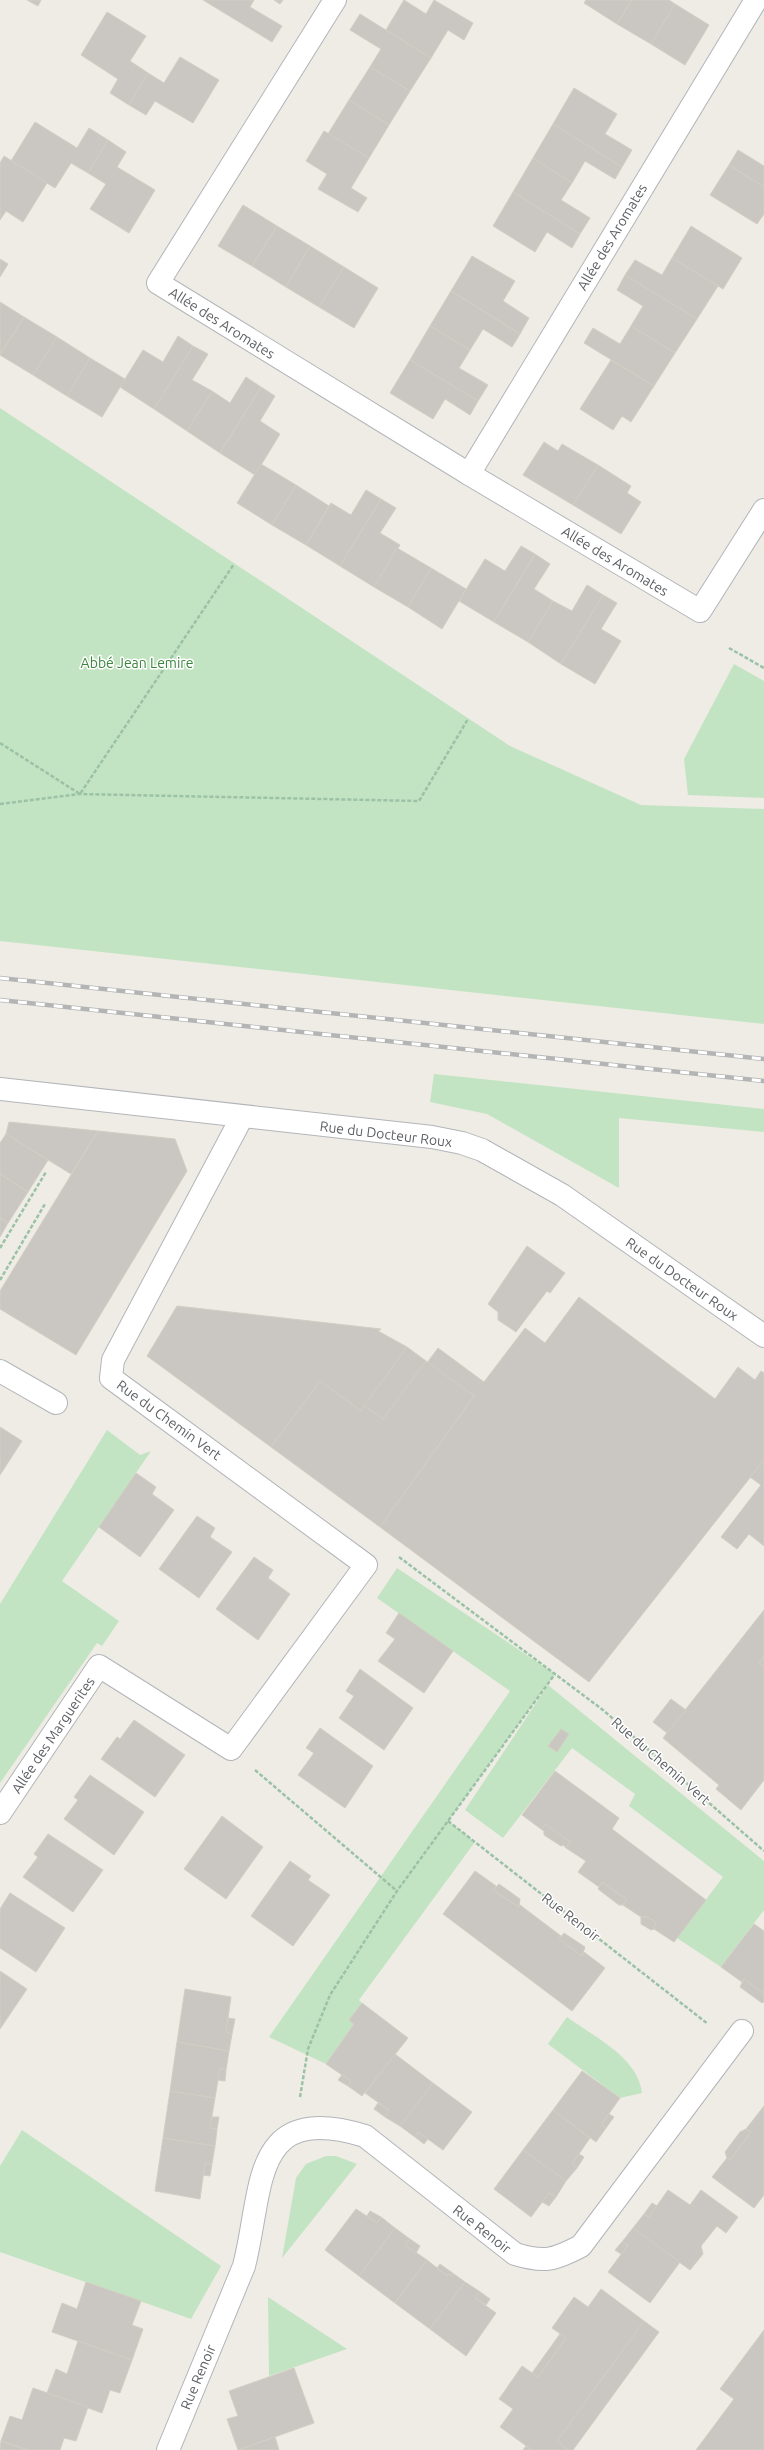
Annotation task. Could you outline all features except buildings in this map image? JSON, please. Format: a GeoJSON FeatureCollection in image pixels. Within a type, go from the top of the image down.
{"type":"FeatureCollection","features":[{"type":"Feature","properties":{"kind":"street","name":"Allée des Aromates"},"geometry":{"type":"LineString","coordinates":[[336,0],[158,283],[469,474],[700,611],[764,510]]}},
{"type":"Feature","properties":{"kind":"street","name":"Allée des Aromates"},"geometry":{"type":"LineString","coordinates":[[469,474],[756,0]]}},
{"type":"Feature","properties":{"kind":"street","name":"Rue du Docteur Roux"},"geometry":{"type":"LineString","coordinates":[[0,1089],[432,1137],[462,1143],[482,1150],[562,1195],[764,1336]]}},
{"type":"Feature","properties":{"kind":"street","name":"Rue du Chemin Vert"},"geometry":{"type":"LineString","coordinates":[[231,1749],[366,1565],[111,1378],[113,1360],[242,1117]]}},
{"type":"Feature","properties":{"kind":"street"},"geometry":{"type":"LineString","coordinates":[[0,1371],[56,1403]]}},
{"type":"Feature","properties":{"kind":"street","name":"Allée des Marguerites"},"geometry":{"type":"LineString","coordinates":[[0,1812],[100,1666],[231,1749]]}},
{"type":"Feature","properties":{"kind":"street","name":"Rue Renoir"},"geometry":{"type":"LineString","coordinates":[[168,2450],[244,2266],[252,2236],[259,2184],[266,2162],[276,2144],[295,2131],[318,2127],[344,2130],[365,2136],[515,2254],[537,2261],[561,2256],[581,2246],[737,2037]]}},
{"type":"Feature","properties":{"kind":"path"},"geometry":{"type":"LineString","coordinates":[[80,794],[234,564]]}},
{"type":"Feature","properties":{"kind":"path"},"geometry":{"type":"LineString","coordinates":[[729,648],[764,668]]}},
{"type":"Feature","properties":{"kind":"path"},"geometry":{"type":"LineString","coordinates":[[0,804],[80,794],[418,801],[468,719]]}},
{"type":"Feature","properties":{"kind":"path"},"geometry":{"type":"LineString","coordinates":[[0,743],[80,794]]}},
{"type":"Feature","properties":{"kind":"path"},"geometry":{"type":"LineString","coordinates":[[0,1248],[46,1172]]}},
{"type":"Feature","properties":{"kind":"path"},"geometry":{"type":"LineString","coordinates":[[0,1280],[45,1204]]}},
{"type":"Feature","properties":{"kind":"path","name":"Rue du Chemin Vert"},"geometry":{"type":"LineString","coordinates":[[448,1821],[555,1674],[603,1710],[764,1851]]}},
{"type":"Feature","properties":{"kind":"path"},"geometry":{"type":"LineString","coordinates":[[231,1749],[397,1891]]}},
{"type":"Feature","properties":{"kind":"path"},"geometry":{"type":"LineString","coordinates":[[295,2131],[308,2049],[330,1995],[397,1891],[448,1821]]}},
{"type":"Feature","properties":{"kind":"path","name":"Rue Renoir"},"geometry":{"type":"LineString","coordinates":[[448,1821],[737,2037]]}},
{"type":"Feature","properties":{"kind":"green space","name":"Abbé Jean Lemire"},"geometry":{"type":"Polygon","coordinates":[[[0,408],[510,746],[641,805],[764,809],[764,1024],[0,941],[0,408]]]}},
{"type":"Feature","properties":{"kind":"green space"},"geometry":{"type":"Polygon","coordinates":[[[734,664],[764,681],[764,798],[688,795],[684,759],[734,664]]]}},
{"type":"Feature","properties":{"kind":"green space"},"geometry":{"type":"Polygon","coordinates":[[[434,1074],[764,1109],[764,1132],[619,1118],[619,1188],[487,1114],[430,1102],[434,1074]]]}},
{"type":"Feature","properties":{"kind":"green space"},"geometry":{"type":"Polygon","coordinates":[[[107,1430],[140,1455],[151,1451],[62,1581],[119,1621],[102,1646],[97,1643],[0,1783],[0,1604],[107,1430]]]}},
{"type":"Feature","properties":{"kind":"green space"},"geometry":{"type":"Polygon","coordinates":[[[397,1568],[555,1674],[448,1821],[475,1842],[359,2000],[362,2003],[349,2020],[354,2024],[326,2064],[269,2037],[510,1691],[377,1598],[397,1568]]]}},
{"type":"Feature","properties":{"kind":"green space"},"geometry":{"type":"Polygon","coordinates":[[[548,1685],[764,1861],[764,1910],[721,1967],[677,1938],[723,1877],[629,1806],[635,1794],[572,1748],[503,1838],[465,1810],[548,1685]]]}},
{"type":"Feature","properties":{"kind":"green space"},"geometry":{"type":"Polygon","coordinates":[[[567,2017],[602,2040],[624,2058],[639,2080],[642,2093],[620,2098],[548,2044],[567,2017]]]}},
{"type":"Feature","properties":{"kind":"green space"},"geometry":{"type":"Polygon","coordinates":[[[22,2130],[221,2266],[191,2319],[0,2252],[0,2166],[22,2130]]]}},
{"type":"Feature","properties":{"kind":"green space"},"geometry":{"type":"Polygon","coordinates":[[[326,2156],[336,2156],[357,2164],[282,2258],[296,2178],[306,2164],[326,2156]]]}},
{"type":"Feature","properties":{"kind":"green space"},"geometry":{"type":"Polygon","coordinates":[[[268,2297],[347,2349],[269,2376],[268,2297]]]}},
{"type":"Feature","properties":{"kind":"railway"},"geometry":{"type":"LineString","coordinates":[[0,978],[764,1059]]}},
{"type":"Feature","properties":{"kind":"railway"},"geometry":{"type":"LineString","coordinates":[[0,1000],[764,1081]]}}]}
